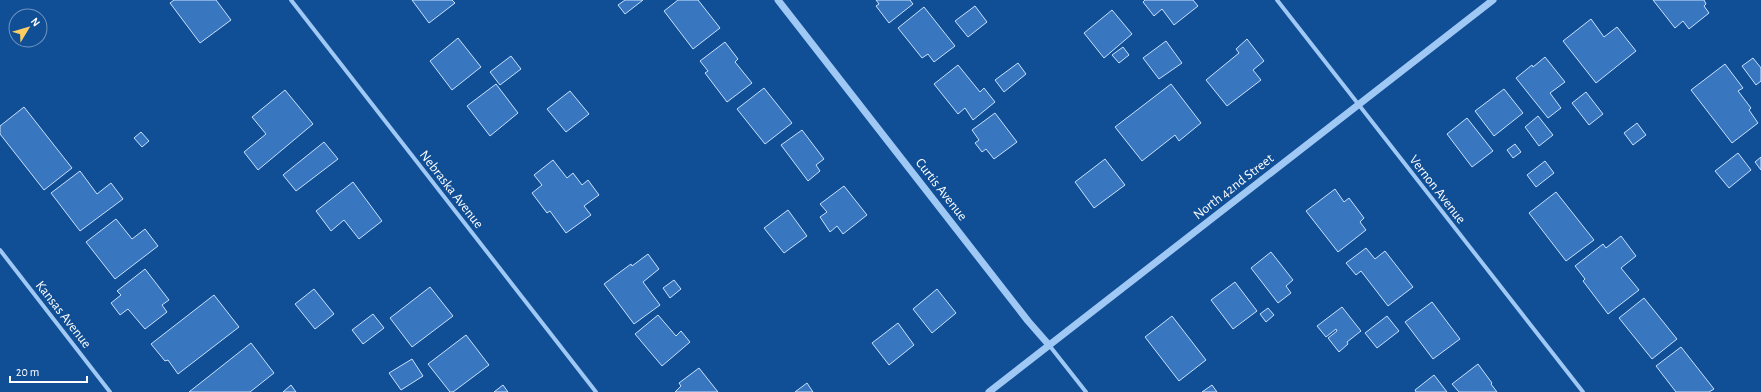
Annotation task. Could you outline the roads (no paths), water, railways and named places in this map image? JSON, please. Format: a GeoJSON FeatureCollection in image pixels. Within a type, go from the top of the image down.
{"type":"FeatureCollection","features":[{"type":"Feature","properties":{"kind":"street","name":"Nebraska Avenue"},"geometry":{"type":"LineString","coordinates":[[291,0],[596,392]]}},
{"type":"Feature","properties":{"kind":"street","name":"Curtis Avenue"},"geometry":{"type":"LineString","coordinates":[[778,0],[1028,321],[1086,392]]}},
{"type":"Feature","properties":{"kind":"street","name":"Vernon Avenue"},"geometry":{"type":"LineString","coordinates":[[1277,0],[1582,392]]}},
{"type":"Feature","properties":{"kind":"street","name":"North 42nd Street"},"geometry":{"type":"LineString","coordinates":[[989,392],[1493,0]]}},
{"type":"Feature","properties":{"kind":"street","name":"Kansas Avenue"},"geometry":{"type":"LineString","coordinates":[[0,250],[110,392]]}}]}
